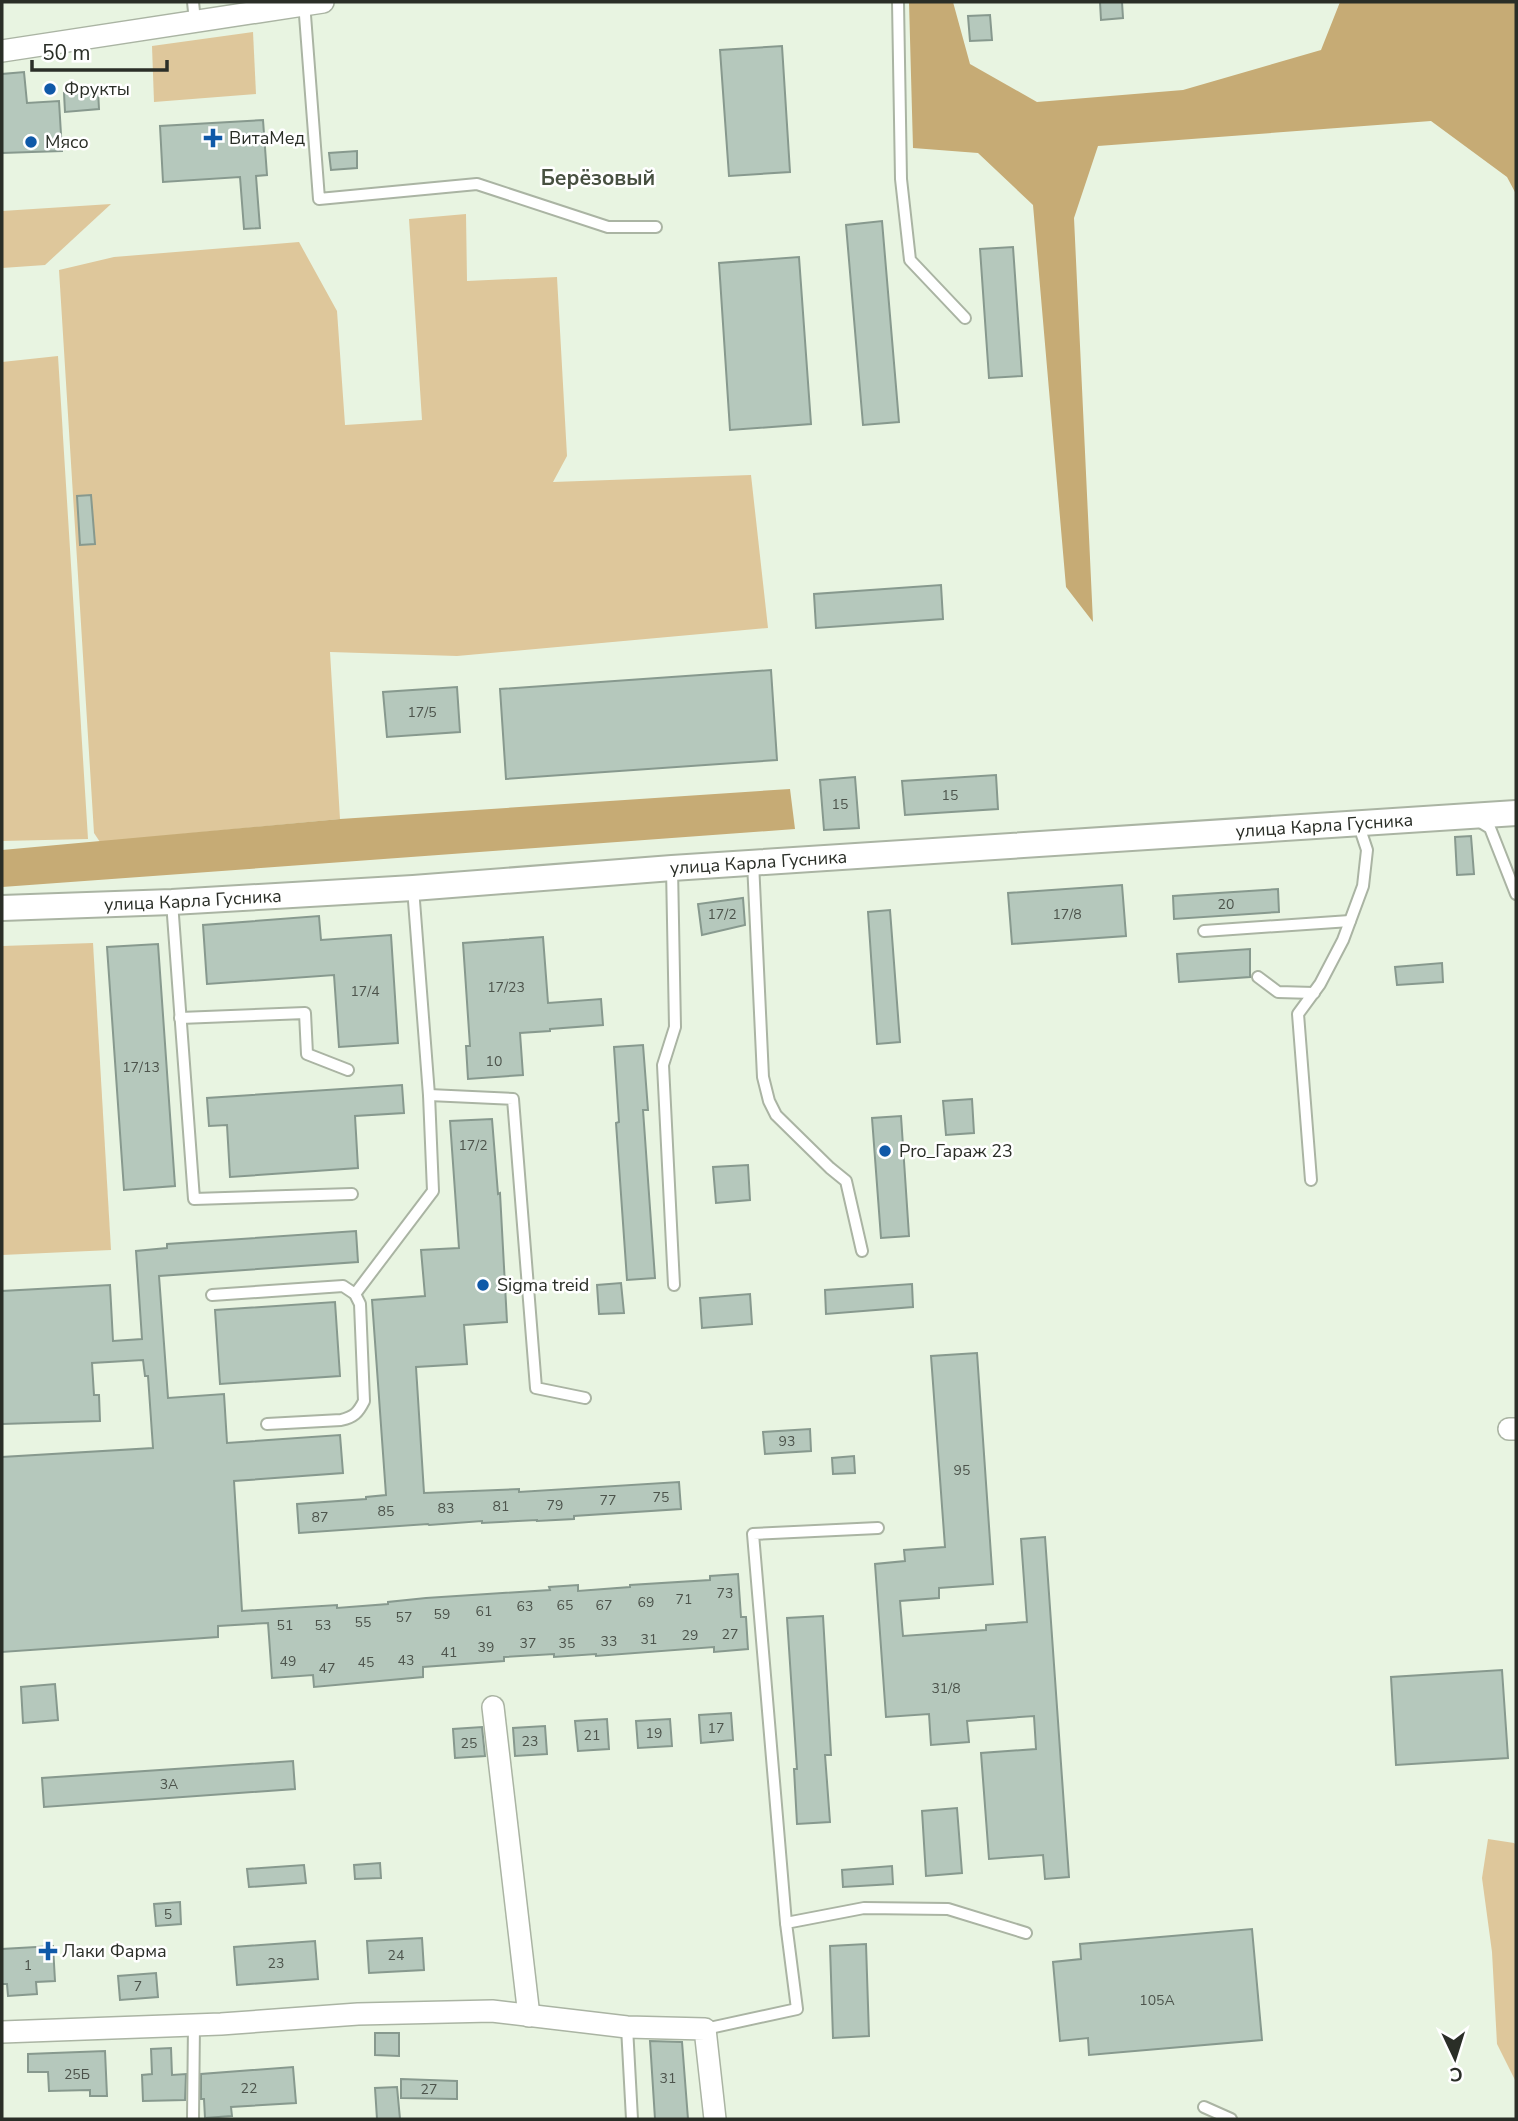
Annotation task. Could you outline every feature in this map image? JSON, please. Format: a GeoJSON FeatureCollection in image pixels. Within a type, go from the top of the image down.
{"type":"FeatureCollection","features":[{"type":"Feature","properties":{"kind":"street"},"geometry":{"type":"LineString","coordinates":[[2,51],[194,12],[311,3]]}},
{"type":"Feature","properties":{"kind":"street","name":"улица Карла Гусника"},"geometry":{"type":"LineString","coordinates":[[2,908],[172,902],[412,888],[672,867],[1516,813]]}},
{"type":"Feature","properties":{"kind":"street"},"geometry":{"type":"LineString","coordinates":[[493,1707],[528,2016]]}},
{"type":"Feature","properties":{"kind":"street"},"geometry":{"type":"LineString","coordinates":[[2,2032],[371,2014],[492,2011],[627,2027],[705,2029],[715,2119]]}},
{"type":"Feature","properties":{"kind":"lane"},"geometry":{"type":"LineString","coordinates":[[898,2],[901,179],[910,260],[965,318]]}},
{"type":"Feature","properties":{"kind":"lane"},"geometry":{"type":"LineString","coordinates":[[311,3],[319,199],[477,184],[608,227],[656,227]]}},
{"type":"Feature","properties":{"kind":"lane"},"geometry":{"type":"LineString","coordinates":[[1472,816],[1490,828],[1516,894]]}},
{"type":"Feature","properties":{"kind":"lane"},"geometry":{"type":"LineString","coordinates":[[1311,1180],[1298,1014],[1321,984],[1338,951],[1363,886],[1367,850],[1358,823]]}},
{"type":"Feature","properties":{"kind":"lane"},"geometry":{"type":"LineString","coordinates":[[753,862],[763,1077],[769,1101],[776,1115],[846,1181],[862,1251]]}},
{"type":"Feature","properties":{"kind":"lane"},"geometry":{"type":"LineString","coordinates":[[672,867],[675,1027],[663,1065],[674,1285]]}},
{"type":"Feature","properties":{"kind":"lane"},"geometry":{"type":"LineString","coordinates":[[355,1294],[433,1191],[429,1095],[412,888]]}},
{"type":"Feature","properties":{"kind":"lane"},"geometry":{"type":"LineString","coordinates":[[172,902],[194,1199],[352,1194]]}},
{"type":"Feature","properties":{"kind":"lane"},"geometry":{"type":"LineString","coordinates":[[1204,931],[1350,921]]}},
{"type":"Feature","properties":{"kind":"lane"},"geometry":{"type":"LineString","coordinates":[[1258,977],[1278,992],[1314,993]]}},
{"type":"Feature","properties":{"kind":"lane"},"geometry":{"type":"LineString","coordinates":[[180,1018],[305,1013],[307,1054],[348,1070]]}},
{"type":"Feature","properties":{"kind":"lane"},"geometry":{"type":"LineString","coordinates":[[429,1095],[513,1099],[536,1388],[585,1398]]}},
{"type":"Feature","properties":{"kind":"lane"},"geometry":{"type":"LineString","coordinates":[[212,1295],[343,1286],[355,1294],[360,1304],[364,1401],[359,1412],[341,1420],[267,1424]]}},
{"type":"Feature","properties":{"kind":"lane"},"geometry":{"type":"LineString","coordinates":[[705,2029],[797,2009],[786,1923],[753,1534],[878,1528]]}},
{"type":"Feature","properties":{"kind":"lane"},"geometry":{"type":"LineString","coordinates":[[786,1923],[864,1908],[948,1909],[1027,1933]]}},
{"type":"Feature","properties":{"kind":"lane"},"geometry":{"type":"LineString","coordinates":[[193,2119],[194,2024]]}},
{"type":"Feature","properties":{"kind":"lane"},"geometry":{"type":"LineString","coordinates":[[627,2027],[632,2119]]}},
{"type":"Feature","properties":{"kind":"lane"},"geometry":{"type":"LineString","coordinates":[[1204,2107],[1231,2119]]}},
{"type":"Feature","properties":{"kind":"shaded area"},"geometry":{"type":"Polygon","coordinates":[[[909,2],[953,2],[970,64],[1037,102],[1183,90],[1321,50],[1340,2],[1516,2],[1516,194],[1507,177],[1431,121],[1098,146],[1074,218],[1093,622],[1066,587],[1033,205],[978,153],[913,148],[909,2]]]}},
{"type":"Feature","properties":{"kind":"shaded area"},"geometry":{"type":"Polygon","coordinates":[[[253,32],[256,94],[154,102],[152,46],[253,32]]]}},
{"type":"Feature","properties":{"kind":"shaded area"},"geometry":{"type":"Polygon","coordinates":[[[111,204],[45,265],[2,268],[2,211],[111,204]]]}},
{"type":"Feature","properties":{"kind":"shaded area"},"geometry":{"type":"Polygon","coordinates":[[[466,214],[467,281],[557,277],[567,456],[553,482],[751,475],[768,628],[457,656],[330,652],[340,819],[100,842],[94,833],[59,270],[114,257],[299,242],[337,311],[345,425],[422,420],[409,219],[466,214]]]}},
{"type":"Feature","properties":{"kind":"shaded area"},"geometry":{"type":"Polygon","coordinates":[[[58,356],[88,839],[2,841],[2,362],[58,356]]]}},
{"type":"Feature","properties":{"kind":"shaded area"},"geometry":{"type":"Polygon","coordinates":[[[790,789],[795,829],[2,887],[2,850],[340,819],[790,789]]]}},
{"type":"Feature","properties":{"kind":"shaded area"},"geometry":{"type":"Polygon","coordinates":[[[93,943],[111,1250],[2,1255],[2,946],[93,943]]]}},
{"type":"Feature","properties":{"kind":"shaded area"},"geometry":{"type":"Polygon","coordinates":[[[1488,1839],[1516,1845],[1516,2082],[1497,2044],[1492,1952],[1482,1878],[1488,1839]]]}},
{"type":"Feature","properties":{"kind":"building"},"geometry":{"type":"Polygon","coordinates":[[[1100,2],[1122,2],[1123,18],[1101,20],[1100,2]]]}},
{"type":"Feature","properties":{"kind":"building"},"geometry":{"type":"Polygon","coordinates":[[[990,15],[992,40],[970,41],[968,16],[990,15]]]}},
{"type":"Feature","properties":{"kind":"building"},"geometry":{"type":"Polygon","coordinates":[[[782,46],[790,172],[729,176],[720,50],[782,46]]]}},
{"type":"Feature","properties":{"kind":"building"},"geometry":{"type":"Polygon","coordinates":[[[24,72],[27,103],[59,101],[62,151],[2,153],[2,74],[24,72]]]}},
{"type":"Feature","properties":{"kind":"building"},"geometry":{"type":"Polygon","coordinates":[[[98,90],[99,109],[65,112],[64,93],[98,90]]]}},
{"type":"Feature","properties":{"kind":"building"},"geometry":{"type":"Polygon","coordinates":[[[263,120],[267,175],[256,176],[260,228],[244,229],[240,177],[163,182],[160,126],[263,120]]]}},
{"type":"Feature","properties":{"kind":"building"},"geometry":{"type":"Polygon","coordinates":[[[357,151],[357,168],[331,170],[329,153],[357,151]]]}},
{"type":"Feature","properties":{"kind":"building"},"geometry":{"type":"Polygon","coordinates":[[[882,221],[899,422],[863,425],[846,225],[882,221]]]}},
{"type":"Feature","properties":{"kind":"building"},"geometry":{"type":"Polygon","coordinates":[[[1013,247],[1022,376],[989,378],[980,249],[1013,247]]]}},
{"type":"Feature","properties":{"kind":"building"},"geometry":{"type":"Polygon","coordinates":[[[799,257],[811,424],[730,430],[719,263],[799,257]]]}},
{"type":"Feature","properties":{"kind":"building"},"geometry":{"type":"Polygon","coordinates":[[[91,495],[95,544],[80,545],[77,496],[91,495]]]}},
{"type":"Feature","properties":{"kind":"building"},"geometry":{"type":"Polygon","coordinates":[[[941,585],[943,619],[816,628],[814,594],[941,585]]]}},
{"type":"Feature","properties":{"kind":"building"},"geometry":{"type":"Polygon","coordinates":[[[771,670],[777,760],[506,779],[500,689],[771,670]]]}},
{"type":"Feature","properties":{"kind":"building"},"geometry":{"type":"Polygon","coordinates":[[[457,687],[460,732],[387,737],[383,692],[457,687]]]}},
{"type":"Feature","properties":{"kind":"building"},"geometry":{"type":"Polygon","coordinates":[[[996,775],[998,809],[905,815],[902,781],[996,775]]]}},
{"type":"Feature","properties":{"kind":"building"},"geometry":{"type":"Polygon","coordinates":[[[855,777],[859,828],[824,830],[820,780],[855,777]]]}},
{"type":"Feature","properties":{"kind":"building"},"geometry":{"type":"Polygon","coordinates":[[[1471,836],[1474,874],[1457,875],[1455,837],[1471,836]]]}},
{"type":"Feature","properties":{"kind":"building"},"geometry":{"type":"Polygon","coordinates":[[[1122,885],[1126,936],[1012,944],[1008,893],[1122,885]]]}},
{"type":"Feature","properties":{"kind":"building"},"geometry":{"type":"Polygon","coordinates":[[[1278,889],[1279,912],[1174,919],[1173,896],[1278,889]]]}},
{"type":"Feature","properties":{"kind":"building"},"geometry":{"type":"Polygon","coordinates":[[[743,898],[745,925],[702,935],[698,904],[743,898]]]}},
{"type":"Feature","properties":{"kind":"building"},"geometry":{"type":"Polygon","coordinates":[[[890,910],[900,1042],[877,1044],[868,912],[890,910]]]}},
{"type":"Feature","properties":{"kind":"building"},"geometry":{"type":"Polygon","coordinates":[[[319,916],[321,940],[391,935],[398,1043],[339,1047],[334,975],[207,984],[203,925],[319,916]]]}},
{"type":"Feature","properties":{"kind":"building"},"geometry":{"type":"Polygon","coordinates":[[[543,937],[548,1003],[601,999],[603,1025],[520,1033],[523,1075],[468,1079],[466,1046],[470,1046],[463,943],[543,937]]]}},
{"type":"Feature","properties":{"kind":"building"},"geometry":{"type":"Polygon","coordinates":[[[158,944],[175,1186],[124,1190],[107,947],[158,944]]]}},
{"type":"Feature","properties":{"kind":"building"},"geometry":{"type":"Polygon","coordinates":[[[1250,949],[1250,977],[1179,982],[1177,954],[1250,949]]]}},
{"type":"Feature","properties":{"kind":"building"},"geometry":{"type":"Polygon","coordinates":[[[1442,963],[1443,982],[1397,985],[1395,967],[1442,963]]]}},
{"type":"Feature","properties":{"kind":"building"},"geometry":{"type":"Polygon","coordinates":[[[643,1045],[648,1110],[643,1110],[655,1278],[627,1280],[616,1123],[619,1122],[614,1047],[643,1045]]]}},
{"type":"Feature","properties":{"kind":"building"},"geometry":{"type":"Polygon","coordinates":[[[402,1085],[404,1113],[355,1116],[358,1168],[230,1177],[227,1125],[209,1126],[207,1098],[402,1085]]]}},
{"type":"Feature","properties":{"kind":"building"},"geometry":{"type":"Polygon","coordinates":[[[972,1099],[974,1133],[946,1135],[943,1101],[972,1099]]]}},
{"type":"Feature","properties":{"kind":"building"},"geometry":{"type":"Polygon","coordinates":[[[901,1116],[909,1236],[881,1238],[872,1118],[901,1116]]]}},
{"type":"Feature","properties":{"kind":"building"},"geometry":{"type":"Polygon","coordinates":[[[492,1119],[498,1194],[500,1193],[507,1322],[464,1325],[467,1364],[416,1367],[424,1493],[519,1489],[519,1492],[679,1482],[681,1509],[574,1516],[574,1519],[482,1521],[299,1533],[297,1504],[386,1495],[372,1300],[425,1296],[421,1250],[459,1248],[450,1121],[492,1119]]]}},
{"type":"Feature","properties":{"kind":"building"},"geometry":{"type":"Polygon","coordinates":[[[748,1165],[750,1200],[716,1203],[713,1167],[748,1165]]]}},
{"type":"Feature","properties":{"kind":"building"},"geometry":{"type":"Polygon","coordinates":[[[356,1231],[358,1262],[159,1276],[168,1398],[224,1394],[227,1443],[340,1435],[343,1473],[234,1481],[242,1611],[337,1605],[337,1608],[426,1598],[550,1590],[549,1587],[578,1585],[578,1591],[710,1580],[710,1576],[738,1574],[741,1617],[746,1617],[748,1649],[714,1652],[714,1647],[596,1656],[554,1657],[554,1654],[504,1657],[504,1661],[423,1667],[423,1677],[314,1687],[313,1675],[272,1678],[268,1623],[218,1626],[218,1637],[2,1652],[2,1457],[153,1448],[148,1376],[145,1376],[143,1360],[92,1363],[94,1395],[99,1395],[100,1421],[2,1424],[2,1291],[110,1285],[113,1341],[142,1339],[136,1251],[167,1248],[167,1244],[356,1231]]]}},
{"type":"Feature","properties":{"kind":"building"},"geometry":{"type":"Polygon","coordinates":[[[621,1283],[624,1313],[599,1314],[597,1285],[621,1283]]]}},
{"type":"Feature","properties":{"kind":"building"},"geometry":{"type":"Polygon","coordinates":[[[912,1284],[913,1307],[826,1314],[825,1290],[912,1284]]]}},
{"type":"Feature","properties":{"kind":"building"},"geometry":{"type":"Polygon","coordinates":[[[750,1294],[752,1324],[702,1328],[700,1298],[750,1294]]]}},
{"type":"Feature","properties":{"kind":"building"},"geometry":{"type":"Polygon","coordinates":[[[335,1302],[340,1376],[220,1384],[215,1310],[335,1302]]]}},
{"type":"Feature","properties":{"kind":"building"},"geometry":{"type":"Polygon","coordinates":[[[977,1353],[993,1584],[939,1588],[939,1598],[900,1601],[903,1636],[986,1630],[986,1625],[1027,1622],[1021,1539],[1045,1537],[1069,1877],[1045,1879],[1043,1855],[989,1859],[981,1753],[1036,1749],[1034,1716],[967,1721],[969,1742],[931,1745],[929,1714],[886,1717],[875,1564],[905,1561],[904,1550],[945,1547],[931,1356],[977,1353]]]}},
{"type":"Feature","properties":{"kind":"building"},"geometry":{"type":"Polygon","coordinates":[[[810,1429],[811,1451],[765,1454],[763,1432],[810,1429]]]}},
{"type":"Feature","properties":{"kind":"building"},"geometry":{"type":"Polygon","coordinates":[[[854,1456],[855,1473],[833,1474],[832,1458],[854,1456]]]}},
{"type":"Feature","properties":{"kind":"building"},"geometry":{"type":"Polygon","coordinates":[[[823,1616],[831,1755],[825,1755],[830,1822],[797,1824],[794,1769],[797,1769],[787,1618],[823,1616]]]}},
{"type":"Feature","properties":{"kind":"building"},"geometry":{"type":"Polygon","coordinates":[[[1502,1670],[1508,1758],[1396,1765],[1391,1677],[1502,1670]]]}},
{"type":"Feature","properties":{"kind":"building"},"geometry":{"type":"Polygon","coordinates":[[[55,1684],[58,1720],[23,1723],[21,1687],[55,1684]]]}},
{"type":"Feature","properties":{"kind":"building"},"geometry":{"type":"Polygon","coordinates":[[[731,1713],[733,1740],[701,1743],[699,1715],[731,1713]]]}},
{"type":"Feature","properties":{"kind":"building"},"geometry":{"type":"Polygon","coordinates":[[[607,1719],[609,1749],[578,1751],[575,1721],[607,1719]]]}},
{"type":"Feature","properties":{"kind":"building"},"geometry":{"type":"Polygon","coordinates":[[[670,1719],[672,1746],[638,1748],[636,1721],[670,1719]]]}},
{"type":"Feature","properties":{"kind":"building"},"geometry":{"type":"Polygon","coordinates":[[[545,1726],[547,1754],[515,1756],[513,1728],[545,1726]]]}},
{"type":"Feature","properties":{"kind":"building"},"geometry":{"type":"Polygon","coordinates":[[[482,1727],[485,1756],[455,1758],[453,1729],[482,1727]]]}},
{"type":"Feature","properties":{"kind":"building"},"geometry":{"type":"Polygon","coordinates":[[[293,1761],[295,1789],[44,1807],[42,1778],[293,1761]]]}},
{"type":"Feature","properties":{"kind":"building"},"geometry":{"type":"Polygon","coordinates":[[[957,1808],[962,1873],[926,1876],[922,1811],[957,1808]]]}},
{"type":"Feature","properties":{"kind":"building"},"geometry":{"type":"Polygon","coordinates":[[[380,1863],[381,1878],[355,1879],[354,1865],[380,1863]]]}},
{"type":"Feature","properties":{"kind":"building"},"geometry":{"type":"Polygon","coordinates":[[[304,1865],[306,1883],[249,1887],[247,1869],[304,1865]]]}},
{"type":"Feature","properties":{"kind":"building"},"geometry":{"type":"Polygon","coordinates":[[[892,1866],[893,1884],[843,1887],[842,1870],[892,1866]]]}},
{"type":"Feature","properties":{"kind":"building"},"geometry":{"type":"Polygon","coordinates":[[[180,1902],[181,1924],[156,1926],[154,1904],[180,1902]]]}},
{"type":"Feature","properties":{"kind":"building"},"geometry":{"type":"Polygon","coordinates":[[[1252,1929],[1262,2040],[1089,2055],[1088,2038],[1060,2041],[1053,1962],[1081,1959],[1080,1944],[1252,1929]]]}},
{"type":"Feature","properties":{"kind":"building"},"geometry":{"type":"Polygon","coordinates":[[[422,1938],[424,1970],[369,1973],[367,1941],[422,1938]]]}},
{"type":"Feature","properties":{"kind":"building"},"geometry":{"type":"Polygon","coordinates":[[[315,1941],[318,1979],[237,1985],[234,1947],[315,1941]]]}},
{"type":"Feature","properties":{"kind":"building"},"geometry":{"type":"Polygon","coordinates":[[[866,1944],[869,2036],[833,2038],[830,1946],[866,1944]]]}},
{"type":"Feature","properties":{"kind":"building"},"geometry":{"type":"Polygon","coordinates":[[[53,1946],[55,1981],[36,1982],[37,1994],[8,1996],[7,1984],[2,1984],[2,1949],[53,1946]]]}},
{"type":"Feature","properties":{"kind":"building"},"geometry":{"type":"Polygon","coordinates":[[[156,1973],[158,1997],[120,2000],[118,1976],[156,1973]]]}},
{"type":"Feature","properties":{"kind":"building"},"geometry":{"type":"Polygon","coordinates":[[[375,2033],[399,2033],[399,2056],[375,2055],[375,2033]]]}},
{"type":"Feature","properties":{"kind":"building"},"geometry":{"type":"Polygon","coordinates":[[[650,2041],[682,2042],[688,2119],[655,2119],[650,2041]]]}},
{"type":"Feature","properties":{"kind":"building"},"geometry":{"type":"Polygon","coordinates":[[[171,2048],[172,2075],[186,2074],[185,2100],[143,2101],[142,2075],[152,2074],[151,2049],[171,2048]]]}},
{"type":"Feature","properties":{"kind":"building"},"geometry":{"type":"Polygon","coordinates":[[[105,2051],[107,2096],[90,2096],[90,2090],[49,2091],[48,2072],[28,2072],[28,2054],[105,2051]]]}},
{"type":"Feature","properties":{"kind":"building"},"geometry":{"type":"Polygon","coordinates":[[[293,2067],[296,2103],[231,2107],[232,2116],[205,2118],[204,2099],[201,2099],[201,2074],[293,2067]]]}},
{"type":"Feature","properties":{"kind":"building"},"geometry":{"type":"Polygon","coordinates":[[[401,2079],[457,2081],[457,2099],[401,2098],[401,2079]]]}},
{"type":"Feature","properties":{"kind":"building"},"geometry":{"type":"Polygon","coordinates":[[[397,2087],[400,2119],[377,2119],[375,2088],[397,2087]]]}},
{"type":"Feature","properties":{"kind":"place","name":"Фрукты"},"geometry":{"type":"Point","coordinates":[50,89]}},
{"type":"Feature","properties":{"kind":"place","name":"ВитаMед"},"geometry":{"type":"Point","coordinates":[213,138]}},
{"type":"Feature","properties":{"kind":"place","name":"Мясо"},"geometry":{"type":"Point","coordinates":[31,142]}},
{"type":"Feature","properties":{"kind":"place","name":"Pro_Гараж 23"},"geometry":{"type":"Point","coordinates":[885,1151]}},
{"type":"Feature","properties":{"kind":"place","name":"Sigma treid"},"geometry":{"type":"Point","coordinates":[483,1285]}},
{"type":"Feature","properties":{"kind":"place","name":"Лаки Фарма"},"geometry":{"type":"Point","coordinates":[48,1951]}},
{"type":"Feature","properties":{"kind":"district","name":"Берёзовый"},"geometry":{"type":"Point","coordinates":[598,178]}}]}
